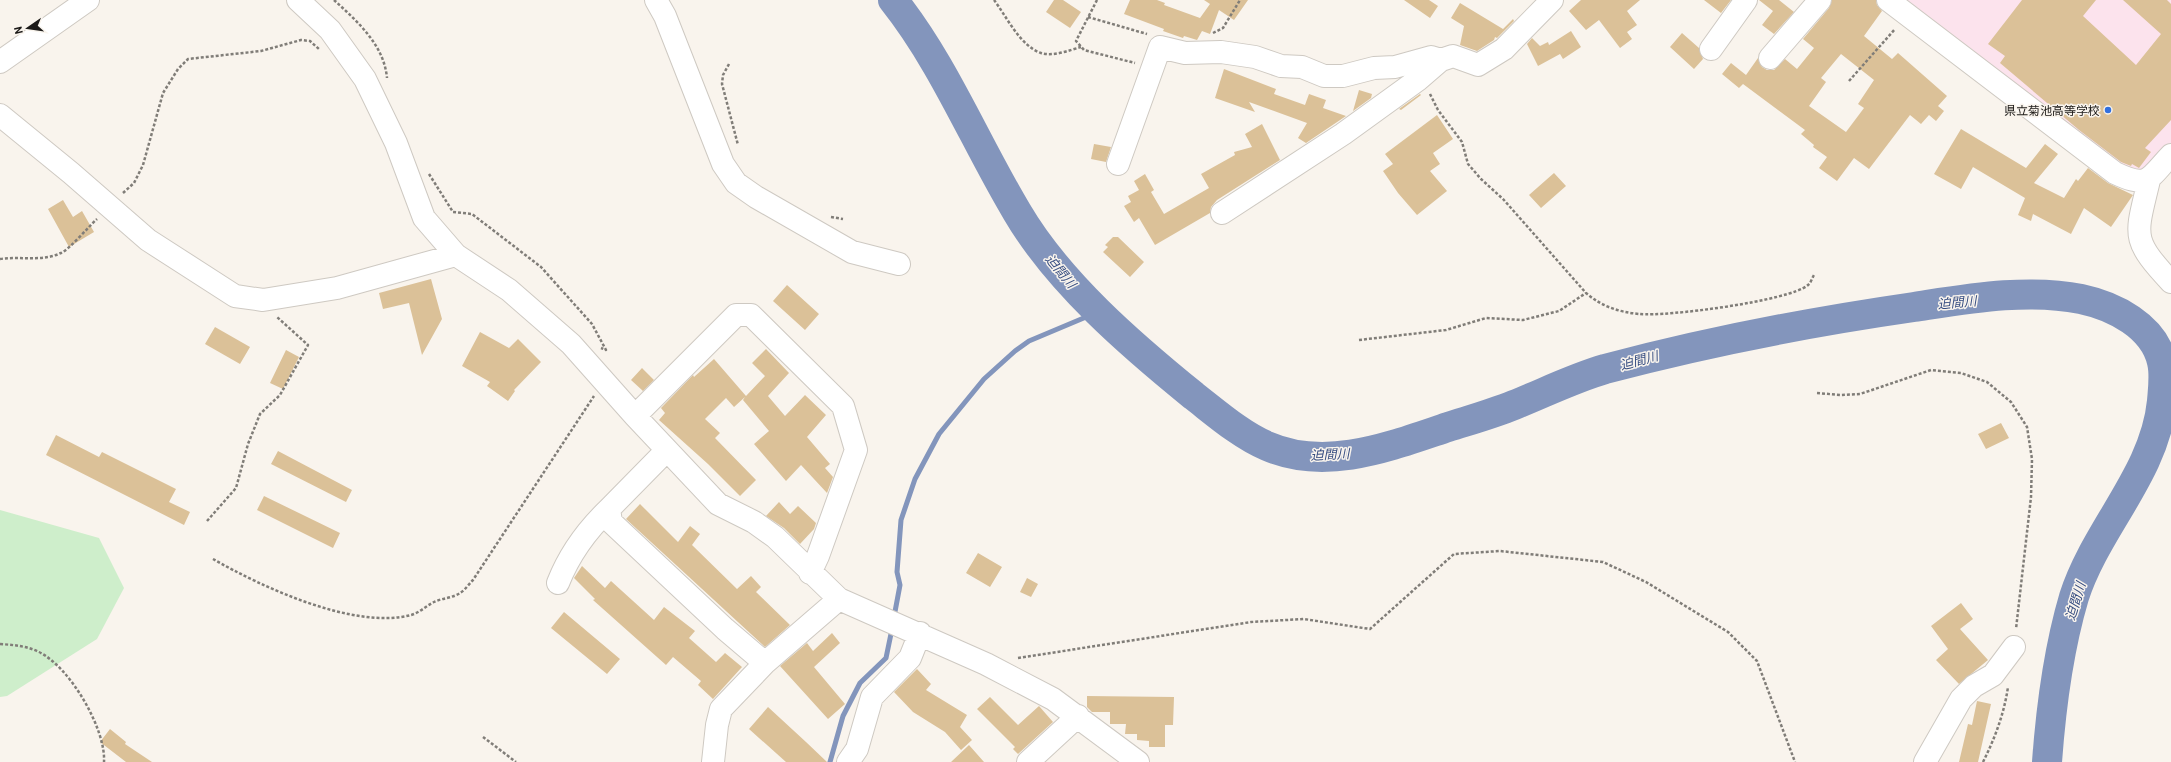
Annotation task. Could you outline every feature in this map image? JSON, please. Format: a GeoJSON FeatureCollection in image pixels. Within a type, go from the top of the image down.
{"type":"FeatureCollection","features":[{"type":"Feature","properties":{"kind":"street"},"geometry":{"type":"LineString","coordinates":[[0,62],[88,0]]}},
{"type":"Feature","properties":{"kind":"street"},"geometry":{"type":"LineString","coordinates":[[298,0],[330,30],[365,79],[396,143],[424,218],[456,255],[509,290],[572,344],[635,416],[718,504],[754,522],[775,538],[810,573],[840,599],[920,633],[986,664],[1053,700],[1078,716],[1138,762]]}},
{"type":"Feature","properties":{"kind":"street"},"geometry":{"type":"LineString","coordinates":[[656,0],[665,16],[723,164],[736,183],[756,197],[852,252],[900,264]]}},
{"type":"Feature","properties":{"kind":"street"},"geometry":{"type":"LineString","coordinates":[[1222,212],[1343,134],[1419,79],[1441,60],[1453,56],[1478,65],[1504,49],[1552,0]]}},
{"type":"Feature","properties":{"kind":"street"},"geometry":{"type":"LineString","coordinates":[[1711,49],[1746,0]]}},
{"type":"Feature","properties":{"kind":"street"},"geometry":{"type":"LineString","coordinates":[[1770,58],[1820,0]]}},
{"type":"Feature","properties":{"kind":"street"},"geometry":{"type":"LineString","coordinates":[[1888,0],[2115,173],[2140,182],[2163,169]]}},
{"type":"Feature","properties":{"kind":"street"},"geometry":{"type":"LineString","coordinates":[[1118,164],[1160,48],[1185,53],[1221,52],[1255,57],[1281,66],[1302,67],[1324,76],[1342,76],[1374,68],[1395,67],[1430,57],[1441,60]]}},
{"type":"Feature","properties":{"kind":"street"},"geometry":{"type":"LineString","coordinates":[[0,116],[148,240],[235,296],[263,300],[337,288],[456,255]]}},
{"type":"Feature","properties":{"kind":"street"},"geometry":{"type":"LineString","coordinates":[[2163,169],[2140,219],[2140,243],[2150,258],[2171,282]]}},
{"type":"Feature","properties":{"kind":"street"},"geometry":{"type":"LineString","coordinates":[[635,416],[736,315],[751,315],[843,406],[856,450],[818,556],[810,573]]}},
{"type":"Feature","properties":{"kind":"street"},"geometry":{"type":"LineString","coordinates":[[558,583],[567,561],[597,520],[609,510],[667,450]]}},
{"type":"Feature","properties":{"kind":"street"},"geometry":{"type":"LineString","coordinates":[[609,510],[611,522],[725,629],[765,663]]}},
{"type":"Feature","properties":{"kind":"street"},"geometry":{"type":"LineString","coordinates":[[713,762],[716,725],[721,709],[765,663],[840,599]]}},
{"type":"Feature","properties":{"kind":"street"},"geometry":{"type":"LineString","coordinates":[[848,762],[857,749],[872,697],[910,658],[920,633]]}},
{"type":"Feature","properties":{"kind":"street"},"geometry":{"type":"LineString","coordinates":[[1925,762],[1961,699],[1974,686],[1994,675],[2014,647]]}},
{"type":"Feature","properties":{"kind":"street"},"geometry":{"type":"LineString","coordinates":[[1028,762],[1078,716]]}},
{"type":"Feature","properties":{"kind":"path"},"geometry":{"type":"LineString","coordinates":[[334,0],[365,28],[386,64],[388,85]]}},
{"type":"Feature","properties":{"kind":"path"},"geometry":{"type":"LineString","coordinates":[[994,0],[1027,45],[1042,54],[1057,53],[1081,47]]}},
{"type":"Feature","properties":{"kind":"path"},"geometry":{"type":"LineString","coordinates":[[1097,0],[1076,41],[1084,50],[1152,68]]}},
{"type":"Feature","properties":{"kind":"path"},"geometry":{"type":"LineString","coordinates":[[1849,81],[1907,15]]}},
{"type":"Feature","properties":{"kind":"path"},"geometry":{"type":"LineString","coordinates":[[0,259],[12,257],[31,258],[62,253],[108,205],[134,183],[143,165],[163,93],[178,69],[188,59],[260,51],[301,40],[310,41],[325,55]]}},
{"type":"Feature","properties":{"kind":"path"},"geometry":{"type":"LineString","coordinates":[[729,64],[723,75],[722,84],[740,153]]}},
{"type":"Feature","properties":{"kind":"path"},"geometry":{"type":"LineString","coordinates":[[1430,88],[1430,95],[1438,110],[1462,142],[1468,164],[1481,179],[1503,198],[1586,293],[1597,303],[1611,309],[1640,314],[1697,310],[1773,299],[1796,292],[1809,285],[1814,275]]}},
{"type":"Feature","properties":{"kind":"path"},"geometry":{"type":"LineString","coordinates":[[428,172],[453,212],[472,214],[541,267],[592,324],[606,350],[595,347]]}},
{"type":"Feature","properties":{"kind":"path"},"geometry":{"type":"LineString","coordinates":[[824,216],[844,219]]}},
{"type":"Feature","properties":{"kind":"path"},"geometry":{"type":"LineString","coordinates":[[1359,340],[1446,330],[1486,318],[1523,320],[1559,311],[1586,293]]}},
{"type":"Feature","properties":{"kind":"path"},"geometry":{"type":"LineString","coordinates":[[207,521],[236,488],[248,444],[260,414],[280,395],[308,345],[268,308],[263,300]]}},
{"type":"Feature","properties":{"kind":"path"},"geometry":{"type":"LineString","coordinates":[[1817,393],[1840,395],[1860,394],[1931,370],[1961,373],[1987,382],[2011,402],[2027,427],[2032,459],[2031,497],[2014,647]]}},
{"type":"Feature","properties":{"kind":"path"},"geometry":{"type":"LineString","coordinates":[[213,559],[236,572],[300,600],[342,613],[384,620],[412,615],[435,601],[460,593],[473,580],[604,381]]}},
{"type":"Feature","properties":{"kind":"path"},"geometry":{"type":"LineString","coordinates":[[1017,659],[1251,622],[1304,619],[1370,629],[1454,554],[1500,551],[1604,562],[1646,582],[1728,632],[1757,661],[1795,762]]}},
{"type":"Feature","properties":{"kind":"path"},"geometry":{"type":"LineString","coordinates":[[0,644],[27,647],[40,652],[61,667],[75,684],[92,716],[105,752],[104,762]]}},
{"type":"Feature","properties":{"kind":"path"},"geometry":{"type":"LineString","coordinates":[[1983,762],[1993,743],[2005,705],[2009,683]]}},
{"type":"Feature","properties":{"kind":"path"},"geometry":{"type":"LineString","coordinates":[[483,737],[516,762]]}},
{"type":"Feature","properties":{"kind":"shaded area","name":"県立菊池高等学校"},"geometry":{"type":"Polygon","coordinates":[[[1900,0],[2171,0],[2171,143],[2143,172],[2130,172],[1900,0]]]}},
{"type":"Feature","properties":{"kind":"green space"},"geometry":{"type":"Polygon","coordinates":[[[0,510],[99,538],[124,588],[97,639],[7,696],[0,697],[0,510]]]}},
{"type":"Feature","properties":{"kind":"building"},"geometry":{"type":"Polygon","coordinates":[[[1054,0],[1063,0],[1081,12],[1070,28],[1046,12],[1054,0]]]}},
{"type":"Feature","properties":{"kind":"building"},"geometry":{"type":"Polygon","coordinates":[[[1130,0],[1157,0],[1165,3],[1164,5],[1200,18],[1210,4],[1204,0],[1248,0],[1234,20],[1219,10],[1210,34],[1202,31],[1197,40],[1184,36],[1183,38],[1163,31],[1164,29],[1124,14],[1130,0]]]}},
{"type":"Feature","properties":{"kind":"building"},"geometry":{"type":"Polygon","coordinates":[[[1404,0],[1429,0],[1438,6],[1430,18],[1404,0]]]}},
{"type":"Feature","properties":{"kind":"building"},"geometry":{"type":"Polygon","coordinates":[[[1581,0],[1640,0],[1627,11],[1637,25],[1627,32],[1632,39],[1620,48],[1599,20],[1586,30],[1569,11],[1581,0]]]}},
{"type":"Feature","properties":{"kind":"building"},"geometry":{"type":"Polygon","coordinates":[[[1704,0],[1731,0],[1721,13],[1704,0]]]}},
{"type":"Feature","properties":{"kind":"building"},"geometry":{"type":"Polygon","coordinates":[[[1759,0],[1779,0],[1794,12],[1774,34],[1762,25],[1773,11],[1759,0]]]}},
{"type":"Feature","properties":{"kind":"building"},"geometry":{"type":"Polygon","coordinates":[[[1832,0],[1876,0],[1877,5],[1882,11],[1864,36],[1892,59],[1898,53],[1947,96],[1938,106],[1944,111],[1936,121],[1929,115],[1921,124],[1910,115],[1869,169],[1854,158],[1837,181],[1819,168],[1827,157],[1813,147],[1814,145],[1801,134],[1805,130],[1743,84],[1739,88],[1722,74],[1731,63],[1746,75],[1758,58],[1762,67],[1767,70],[1774,70],[1785,59],[1797,69],[1814,48],[1803,39],[1829,8],[1832,0]],[[1841,54],[1821,78],[1826,82],[1809,106],[1846,132],[1864,108],[1858,104],[1874,80],[1841,54]]]}},
{"type":"Feature","properties":{"kind":"building","name":"県立菊池高等学校"},"geometry":{"type":"Polygon","coordinates":[[[2022,0],[2096,0],[2083,16],[2136,65],[2161,34],[2123,0],[2167,0],[2171,4],[2171,120],[2145,148],[2151,152],[2139,168],[2132,164],[2131,166],[2121,162],[2079,130],[2000,63],[2005,56],[1988,44],[2022,0]]]}},
{"type":"Feature","properties":{"kind":"building"},"geometry":{"type":"Polygon","coordinates":[[[1460,3],[1503,29],[1513,19],[1514,21],[1497,38],[1495,37],[1494,40],[1477,51],[1460,45],[1464,26],[1451,18],[1460,3]]]}},
{"type":"Feature","properties":{"kind":"building"},"geometry":{"type":"Polygon","coordinates":[[[1571,31],[1581,47],[1563,59],[1560,54],[1538,66],[1527,44],[1532,38],[1540,46],[1548,42],[1549,45],[1571,31]]]}},
{"type":"Feature","properties":{"kind":"building"},"geometry":{"type":"Polygon","coordinates":[[[1682,33],[1699,48],[1703,59],[1694,69],[1670,47],[1682,33]]]}},
{"type":"Feature","properties":{"kind":"building"},"geometry":{"type":"Polygon","coordinates":[[[1224,69],[1276,89],[1274,94],[1305,105],[1309,94],[1326,100],[1323,108],[1346,116],[1306,143],[1298,138],[1307,123],[1249,102],[1255,112],[1215,98],[1224,69]]]}},
{"type":"Feature","properties":{"kind":"building"},"geometry":{"type":"Polygon","coordinates":[[[1359,90],[1372,94],[1371,98],[1353,111],[1359,90]]]}},
{"type":"Feature","properties":{"kind":"building"},"geometry":{"type":"Polygon","coordinates":[[[1420,94],[1421,95],[1401,110],[1399,109],[1420,94]]]}},
{"type":"Feature","properties":{"kind":"building"},"geometry":{"type":"Polygon","coordinates":[[[1437,115],[1453,139],[1433,153],[1440,164],[1430,171],[1447,191],[1417,215],[1398,193],[1383,171],[1393,164],[1385,154],[1437,115]]]}},
{"type":"Feature","properties":{"kind":"building"},"geometry":{"type":"Polygon","coordinates":[[[1262,124],[1280,160],[1217,200],[1211,207],[1210,213],[1155,245],[1139,218],[1134,222],[1124,206],[1131,202],[1128,196],[1139,190],[1134,181],[1145,174],[1154,190],[1151,192],[1164,214],[1209,188],[1201,174],[1235,155],[1234,152],[1252,147],[1245,134],[1262,124]]]}},
{"type":"Feature","properties":{"kind":"building"},"geometry":{"type":"Polygon","coordinates":[[[1961,129],[2026,168],[2045,144],[2058,154],[2034,183],[2064,198],[2076,179],[2078,181],[2088,168],[2108,183],[2133,195],[2111,227],[2084,208],[2071,234],[2033,214],[2031,221],[2018,215],[2025,198],[1973,167],[1961,189],[1934,174],[1961,129]]]}},
{"type":"Feature","properties":{"kind":"building"},"geometry":{"type":"Polygon","coordinates":[[[1094,144],[1111,147],[1106,162],[1091,159],[1094,144]]]}},
{"type":"Feature","properties":{"kind":"building"},"geometry":{"type":"Polygon","coordinates":[[[1554,173],[1566,186],[1541,208],[1529,195],[1554,173]]]}},
{"type":"Feature","properties":{"kind":"building"},"geometry":{"type":"Polygon","coordinates":[[[63,200],[73,217],[82,211],[94,232],[69,247],[48,209],[63,200]]]}},
{"type":"Feature","properties":{"kind":"building"},"geometry":{"type":"Polygon","coordinates":[[[1113,237],[1118,237],[1144,262],[1130,277],[1103,252],[1108,247],[1105,245],[1113,237]]]}},
{"type":"Feature","properties":{"kind":"building"},"geometry":{"type":"Polygon","coordinates":[[[431,279],[442,319],[422,355],[409,303],[383,309],[379,293],[431,279]]]}},
{"type":"Feature","properties":{"kind":"building"},"geometry":{"type":"Polygon","coordinates":[[[787,285],[819,314],[805,330],[773,301],[787,285]]]}},
{"type":"Feature","properties":{"kind":"building"},"geometry":{"type":"Polygon","coordinates":[[[215,327],[250,347],[240,364],[205,344],[215,327]]]}},
{"type":"Feature","properties":{"kind":"building"},"geometry":{"type":"Polygon","coordinates":[[[480,332],[509,348],[518,339],[541,362],[514,390],[515,391],[508,401],[487,386],[490,382],[462,366],[480,332]]]}},
{"type":"Feature","properties":{"kind":"building"},"geometry":{"type":"Polygon","coordinates":[[[766,349],[789,373],[768,396],[785,416],[805,395],[826,415],[807,437],[830,464],[825,468],[833,477],[827,493],[801,465],[786,481],[754,444],[769,431],[743,400],[745,397],[734,407],[726,398],[705,419],[720,433],[715,438],[756,480],[740,496],[708,464],[659,420],[665,413],[661,408],[693,375],[694,377],[714,359],[746,396],[765,376],[752,363],[766,349]]]}},
{"type":"Feature","properties":{"kind":"building"},"geometry":{"type":"Polygon","coordinates":[[[286,350],[299,357],[283,389],[270,383],[286,350]]]}},
{"type":"Feature","properties":{"kind":"building"},"geometry":{"type":"Polygon","coordinates":[[[642,368],[654,380],[643,391],[631,380],[642,368]]]}},
{"type":"Feature","properties":{"kind":"building"},"geometry":{"type":"Polygon","coordinates":[[[2001,423],[2009,438],[1986,449],[1978,434],[2001,423]]]}},
{"type":"Feature","properties":{"kind":"building"},"geometry":{"type":"Polygon","coordinates":[[[56,435],[99,457],[102,452],[176,489],[169,502],[190,512],[184,525],[46,455],[56,435]]]}},
{"type":"Feature","properties":{"kind":"building"},"geometry":{"type":"Polygon","coordinates":[[[278,451],[352,490],[346,502],[271,464],[278,451]]]}},
{"type":"Feature","properties":{"kind":"building"},"geometry":{"type":"Polygon","coordinates":[[[264,496],[340,533],[333,548],[257,510],[264,496]]]}},
{"type":"Feature","properties":{"kind":"building"},"geometry":{"type":"Polygon","coordinates":[[[779,502],[790,514],[798,506],[816,523],[814,529],[800,544],[784,528],[766,516],[779,502]]]}},
{"type":"Feature","properties":{"kind":"building"},"geometry":{"type":"Polygon","coordinates":[[[640,504],[678,542],[690,526],[700,534],[692,545],[737,589],[751,576],[761,587],[756,592],[790,625],[765,647],[626,519],[640,504]]]}},
{"type":"Feature","properties":{"kind":"building"},"geometry":{"type":"Polygon","coordinates":[[[978,553],[1002,567],[990,587],[966,573],[978,553]]]}},
{"type":"Feature","properties":{"kind":"building"},"geometry":{"type":"Polygon","coordinates":[[[582,566],[605,588],[611,581],[654,620],[664,607],[695,631],[689,638],[716,662],[725,653],[742,667],[713,699],[698,685],[701,681],[673,657],[666,665],[593,600],[595,599],[574,578],[582,566]]]}},
{"type":"Feature","properties":{"kind":"building"},"geometry":{"type":"Polygon","coordinates":[[[1027,578],[1038,584],[1031,597],[1020,592],[1027,578]]]}},
{"type":"Feature","properties":{"kind":"building"},"geometry":{"type":"Polygon","coordinates":[[[1961,603],[1973,619],[1960,629],[1988,660],[1959,684],[1936,660],[1948,649],[1931,626],[1961,603]]]}},
{"type":"Feature","properties":{"kind":"building"},"geometry":{"type":"Polygon","coordinates":[[[564,612],[620,659],[607,674],[551,628],[564,612]]]}},
{"type":"Feature","properties":{"kind":"building"},"geometry":{"type":"Polygon","coordinates":[[[832,633],[840,643],[814,667],[845,704],[828,719],[780,666],[807,643],[813,651],[832,633]]]}},
{"type":"Feature","properties":{"kind":"building"},"geometry":{"type":"Polygon","coordinates":[[[917,669],[931,684],[926,690],[967,715],[960,727],[972,740],[961,750],[945,732],[913,712],[894,692],[917,669]]]}},
{"type":"Feature","properties":{"kind":"building"},"geometry":{"type":"Polygon","coordinates":[[[1087,696],[1174,697],[1173,725],[1165,725],[1165,747],[1149,747],[1149,741],[1137,740],[1137,734],[1125,734],[1126,724],[1110,724],[1110,712],[1092,712],[1087,707],[1087,696]]]}},
{"type":"Feature","properties":{"kind":"building"},"geometry":{"type":"Polygon","coordinates":[[[990,697],[1018,725],[1039,706],[1053,722],[1018,754],[1013,749],[1015,747],[977,709],[990,697]]]}},
{"type":"Feature","properties":{"kind":"building"},"geometry":{"type":"Polygon","coordinates":[[[1977,701],[1991,704],[1978,762],[1959,762],[1968,724],[1972,725],[1977,701]]]}},
{"type":"Feature","properties":{"kind":"building"},"geometry":{"type":"Polygon","coordinates":[[[768,707],[827,762],[786,762],[749,729],[768,707]]]}},
{"type":"Feature","properties":{"kind":"building"},"geometry":{"type":"Polygon","coordinates":[[[110,729],[126,742],[125,744],[152,762],[126,762],[100,742],[110,729]]]}},
{"type":"Feature","properties":{"kind":"building"},"geometry":{"type":"Polygon","coordinates":[[[969,745],[984,762],[951,762],[969,745]]]}},
{"type":"Feature","properties":{"kind":"waterway","name":"迫間川"},"geometry":{"type":"LineString","coordinates":[[893,0],[928,50],[944,77],[1017,212],[1034,238],[1074,288],[1146,356],[1238,430],[1267,446],[1289,453],[1312,457],[1335,456],[1381,448],[1404,442],[1498,411],[1570,381],[1605,369],[1720,341],[1875,313],[1976,298],[2040,294],[2094,302],[2131,320],[2142,328],[2151,338],[2158,349],[2162,362],[2162,401],[2157,428],[2137,477],[2096,548],[2074,597],[2059,658],[2047,762]]}},
{"type":"Feature","properties":{"kind":"waterway"},"geometry":{"type":"LineString","coordinates":[[894,617],[900,585],[897,572],[901,520],[915,479],[939,434],[984,379],[1015,351],[1029,341],[1098,312]]}},
{"type":"Feature","properties":{"kind":"waterway"},"geometry":{"type":"LineString","coordinates":[[830,762],[843,716],[860,683],[886,658],[892,629]]}},
{"type":"Feature","properties":{"kind":"place","name":"県立菊池高等学校"},"geometry":{"type":"Point","coordinates":[2108,110]}}]}
